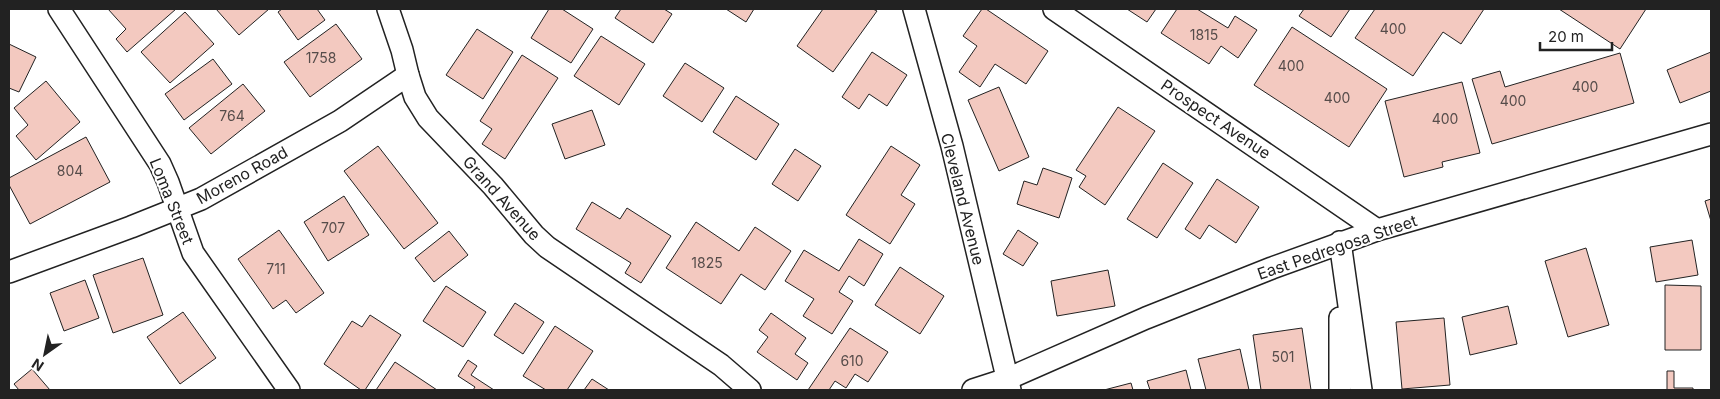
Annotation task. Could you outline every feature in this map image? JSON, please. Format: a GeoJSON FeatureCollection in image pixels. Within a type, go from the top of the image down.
{"type":"FeatureCollection","features":[{"type":"Feature","properties":{"kind":"street","name":"Loma Street"},"geometry":{"type":"LineString","coordinates":[[59,9],[160,164],[194,253],[289,390]]}},
{"type":"Feature","properties":{"kind":"street","name":"Grand Avenue"},"geometry":{"type":"LineString","coordinates":[[388,9],[415,97],[428,118],[493,186],[534,236],[546,247],[721,365],[750,390]]}},
{"type":"Feature","properties":{"kind":"street","name":"Cleveland Avenue"},"geometry":{"type":"LineString","coordinates":[[914,9],[952,146],[1009,385]]}},
{"type":"Feature","properties":{"kind":"street","name":"Prospect Avenue"},"geometry":{"type":"LineString","coordinates":[[1054,9],[1377,230]]}},
{"type":"Feature","properties":{"kind":"street","name":"Moreno Road"},"geometry":{"type":"LineString","coordinates":[[9,272],[201,199],[340,121],[408,75]]}},
{"type":"Feature","properties":{"kind":"street","name":"East Pedregosa Street"},"geometry":{"type":"LineString","coordinates":[[973,390],[1009,385],[1146,318],[1340,242],[1711,134]]}},
{"type":"Feature","properties":{"kind":"street"},"geometry":{"type":"LineString","coordinates":[[1340,242],[1340,390]]}},
{"type":"Feature","properties":{"kind":"street"},"geometry":{"type":"LineString","coordinates":[[1340,242],[1361,390]]}},
{"type":"Feature","properties":{"kind":"building"},"geometry":{"type":"Polygon","coordinates":[[[108,9],[176,9],[127,52],[116,39],[126,29],[108,9]]]}},
{"type":"Feature","properties":{"kind":"building"},"geometry":{"type":"Polygon","coordinates":[[[216,9],[269,9],[239,35],[216,9]]]}},
{"type":"Feature","properties":{"kind":"building"},"geometry":{"type":"Polygon","coordinates":[[[282,9],[317,9],[325,20],[298,40],[278,12],[282,9]]]}},
{"type":"Feature","properties":{"kind":"building"},"geometry":{"type":"Polygon","coordinates":[[[549,9],[562,9],[593,29],[571,63],[531,38],[549,9]]]}},
{"type":"Feature","properties":{"kind":"building"},"geometry":{"type":"Polygon","coordinates":[[[621,9],[664,9],[672,14],[653,43],[615,18],[621,9]]]}},
{"type":"Feature","properties":{"kind":"building"},"geometry":{"type":"Polygon","coordinates":[[[726,9],[754,9],[746,22],[726,9]]]}},
{"type":"Feature","properties":{"kind":"building"},"geometry":{"type":"Polygon","coordinates":[[[823,9],[873,9],[877,11],[833,72],[797,46],[823,9]]]}},
{"type":"Feature","properties":{"kind":"building"},"geometry":{"type":"Polygon","coordinates":[[[982,9],[986,9],[1048,51],[1026,84],[995,64],[980,87],[959,72],[977,46],[963,36],[982,9]]]}},
{"type":"Feature","properties":{"kind":"building"},"geometry":{"type":"Polygon","coordinates":[[[1127,9],[1156,9],[1147,22],[1127,9]]]}},
{"type":"Feature","properties":{"kind":"building"},"geometry":{"type":"Polygon","coordinates":[[[1177,9],[1197,9],[1228,28],[1235,16],[1257,30],[1238,58],[1221,46],[1209,64],[1161,33],[1177,9]]]}},
{"type":"Feature","properties":{"kind":"building"},"geometry":{"type":"Polygon","coordinates":[[[1304,9],[1350,9],[1331,37],[1299,16],[1304,9]]]}},
{"type":"Feature","properties":{"kind":"building"},"geometry":{"type":"Polygon","coordinates":[[[1375,9],[1484,9],[1461,44],[1443,32],[1413,76],[1355,38],[1375,9]]]}},
{"type":"Feature","properties":{"kind":"building"},"geometry":{"type":"Polygon","coordinates":[[[1559,9],[1646,9],[1620,49],[1559,9]]]}},
{"type":"Feature","properties":{"kind":"building"},"geometry":{"type":"Polygon","coordinates":[[[185,12],[214,44],[170,83],[141,52],[185,12]]]}},
{"type":"Feature","properties":{"kind":"building"},"geometry":{"type":"Polygon","coordinates":[[[336,24],[362,59],[310,97],[284,62],[336,24]]]}},
{"type":"Feature","properties":{"kind":"building"},"geometry":{"type":"Polygon","coordinates":[[[1292,27],[1387,89],[1349,147],[1254,85],[1292,27]]]}},
{"type":"Feature","properties":{"kind":"building"},"geometry":{"type":"Polygon","coordinates":[[[477,29],[513,52],[483,99],[446,75],[477,29]]]}},
{"type":"Feature","properties":{"kind":"building"},"geometry":{"type":"Polygon","coordinates":[[[601,36],[645,64],[619,105],[574,76],[601,36]]]}},
{"type":"Feature","properties":{"kind":"building"},"geometry":{"type":"Polygon","coordinates":[[[9,44],[36,57],[19,92],[9,88],[9,44]]]}},
{"type":"Feature","properties":{"kind":"building"},"geometry":{"type":"Polygon","coordinates":[[[872,52],[907,75],[887,106],[869,94],[859,109],[842,97],[872,52]]]}},
{"type":"Feature","properties":{"kind":"building"},"geometry":{"type":"Polygon","coordinates":[[[1711,52],[1711,91],[1680,103],[1667,70],[1711,52]]]}},
{"type":"Feature","properties":{"kind":"building"},"geometry":{"type":"Polygon","coordinates":[[[1620,53],[1634,103],[1492,144],[1472,79],[1500,71],[1505,87],[1620,53]]]}},
{"type":"Feature","properties":{"kind":"building"},"geometry":{"type":"Polygon","coordinates":[[[522,55],[558,78],[505,159],[482,144],[492,129],[480,121],[522,55]]]}},
{"type":"Feature","properties":{"kind":"building"},"geometry":{"type":"Polygon","coordinates":[[[213,59],[232,84],[184,120],[165,94],[213,59]]]}},
{"type":"Feature","properties":{"kind":"building"},"geometry":{"type":"Polygon","coordinates":[[[685,63],[724,88],[702,122],[663,96],[685,63]]]}},
{"type":"Feature","properties":{"kind":"building"},"geometry":{"type":"Polygon","coordinates":[[[46,81],[80,122],[36,160],[16,136],[28,125],[14,108],[46,81]]]}},
{"type":"Feature","properties":{"kind":"building"},"geometry":{"type":"Polygon","coordinates":[[[1462,82],[1480,153],[1442,162],[1443,167],[1404,177],[1385,101],[1462,82]]]}},
{"type":"Feature","properties":{"kind":"building"},"geometry":{"type":"Polygon","coordinates":[[[243,84],[265,111],[211,154],[189,128],[243,84]]]}},
{"type":"Feature","properties":{"kind":"building"},"geometry":{"type":"Polygon","coordinates":[[[999,87],[1029,157],[999,171],[968,100],[999,87]]]}},
{"type":"Feature","properties":{"kind":"building"},"geometry":{"type":"Polygon","coordinates":[[[736,96],[779,124],[756,160],[713,132],[736,96]]]}},
{"type":"Feature","properties":{"kind":"building"},"geometry":{"type":"Polygon","coordinates":[[[1118,107],[1155,131],[1105,205],[1079,187],[1086,176],[1076,170],[1118,107]]]}},
{"type":"Feature","properties":{"kind":"building"},"geometry":{"type":"Polygon","coordinates":[[[592,110],[605,145],[565,159],[552,124],[592,110]]]}},
{"type":"Feature","properties":{"kind":"building"},"geometry":{"type":"Polygon","coordinates":[[[86,137],[110,182],[30,224],[9,185],[9,178],[86,137]]]}},
{"type":"Feature","properties":{"kind":"building"},"geometry":{"type":"Polygon","coordinates":[[[378,146],[438,223],[404,249],[344,171],[378,146]]]}},
{"type":"Feature","properties":{"kind":"building"},"geometry":{"type":"Polygon","coordinates":[[[891,146],[920,165],[901,195],[915,204],[890,244],[846,215],[891,146]]]}},
{"type":"Feature","properties":{"kind":"building"},"geometry":{"type":"Polygon","coordinates":[[[795,149],[821,166],[798,201],[772,184],[795,149]]]}},
{"type":"Feature","properties":{"kind":"building"},"geometry":{"type":"Polygon","coordinates":[[[1163,163],[1193,183],[1157,238],[1127,219],[1163,163]]]}},
{"type":"Feature","properties":{"kind":"building"},"geometry":{"type":"Polygon","coordinates":[[[1043,168],[1072,178],[1059,218],[1017,204],[1024,181],[1037,185],[1043,168]]]}},
{"type":"Feature","properties":{"kind":"building"},"geometry":{"type":"Polygon","coordinates":[[[1217,179],[1259,207],[1236,243],[1209,225],[1200,239],[1185,229],[1217,179]]]}},
{"type":"Feature","properties":{"kind":"building"},"geometry":{"type":"Polygon","coordinates":[[[344,196],[369,235],[328,261],[304,222],[344,196]]]}},
{"type":"Feature","properties":{"kind":"building"},"geometry":{"type":"Polygon","coordinates":[[[1711,199],[1711,221],[1705,201],[1711,199]]]}},
{"type":"Feature","properties":{"kind":"building"},"geometry":{"type":"Polygon","coordinates":[[[592,202],[620,219],[627,208],[671,236],[641,283],[625,273],[631,263],[576,229],[592,202]]]}},
{"type":"Feature","properties":{"kind":"building"},"geometry":{"type":"Polygon","coordinates":[[[696,222],[739,251],[755,227],[791,251],[765,290],[741,274],[721,304],[666,268],[696,222]]]}},
{"type":"Feature","properties":{"kind":"building"},"geometry":{"type":"Polygon","coordinates":[[[279,230],[324,293],[296,313],[286,300],[273,309],[238,259],[279,230]]]}},
{"type":"Feature","properties":{"kind":"building"},"geometry":{"type":"Polygon","coordinates":[[[1018,230],[1038,243],[1023,266],[1003,254],[1018,230]]]}},
{"type":"Feature","properties":{"kind":"building"},"geometry":{"type":"Polygon","coordinates":[[[449,231],[468,255],[434,282],[415,258],[449,231]]]}},
{"type":"Feature","properties":{"kind":"building"},"geometry":{"type":"Polygon","coordinates":[[[859,239],[883,254],[864,286],[849,276],[839,292],[853,301],[832,334],[803,316],[814,299],[785,281],[804,250],[839,271],[859,239]]]}},
{"type":"Feature","properties":{"kind":"building"},"geometry":{"type":"Polygon","coordinates":[[[1692,240],[1698,275],[1656,282],[1650,247],[1692,240]]]}},
{"type":"Feature","properties":{"kind":"building"},"geometry":{"type":"Polygon","coordinates":[[[1586,248],[1609,325],[1568,337],[1545,261],[1586,248]]]}},
{"type":"Feature","properties":{"kind":"building"},"geometry":{"type":"Polygon","coordinates":[[[143,258],[163,315],[113,333],[93,275],[143,258]]]}},
{"type":"Feature","properties":{"kind":"building"},"geometry":{"type":"Polygon","coordinates":[[[900,267],[944,296],[920,334],[875,305],[900,267]]]}},
{"type":"Feature","properties":{"kind":"building"},"geometry":{"type":"Polygon","coordinates":[[[1108,270],[1115,306],[1057,316],[1051,281],[1108,270]]]}},
{"type":"Feature","properties":{"kind":"building"},"geometry":{"type":"Polygon","coordinates":[[[85,280],[99,318],[64,331],[50,293],[85,280]]]}},
{"type":"Feature","properties":{"kind":"building"},"geometry":{"type":"Polygon","coordinates":[[[1665,285],[1701,286],[1701,350],[1665,350],[1665,285]]]}},
{"type":"Feature","properties":{"kind":"building"},"geometry":{"type":"Polygon","coordinates":[[[446,286],[486,312],[463,347],[423,321],[446,286]]]}},
{"type":"Feature","properties":{"kind":"building"},"geometry":{"type":"Polygon","coordinates":[[[515,303],[544,322],[523,354],[494,335],[515,303]]]}},
{"type":"Feature","properties":{"kind":"building"},"geometry":{"type":"Polygon","coordinates":[[[1508,306],[1517,344],[1470,355],[1462,317],[1508,306]]]}},
{"type":"Feature","properties":{"kind":"building"},"geometry":{"type":"Polygon","coordinates":[[[183,312],[216,358],[180,384],[147,337],[183,312]]]}},
{"type":"Feature","properties":{"kind":"building"},"geometry":{"type":"Polygon","coordinates":[[[771,313],[806,338],[795,354],[808,363],[797,380],[757,352],[768,337],[759,330],[771,313]]]}},
{"type":"Feature","properties":{"kind":"building"},"geometry":{"type":"Polygon","coordinates":[[[370,315],[401,335],[365,390],[361,390],[324,364],[352,321],[362,327],[370,315]]]}},
{"type":"Feature","properties":{"kind":"building"},"geometry":{"type":"Polygon","coordinates":[[[1444,318],[1450,385],[1402,389],[1396,322],[1444,318]]]}},
{"type":"Feature","properties":{"kind":"building"},"geometry":{"type":"Polygon","coordinates":[[[555,326],[593,351],[567,390],[546,390],[523,376],[555,326]]]}},
{"type":"Feature","properties":{"kind":"building"},"geometry":{"type":"Polygon","coordinates":[[[850,328],[888,352],[868,382],[855,374],[846,388],[835,381],[829,390],[808,390],[850,328]]]}},
{"type":"Feature","properties":{"kind":"building"},"geometry":{"type":"Polygon","coordinates":[[[1302,328],[1311,390],[1261,390],[1253,335],[1302,328]]]}},
{"type":"Feature","properties":{"kind":"building"},"geometry":{"type":"Polygon","coordinates":[[[1240,349],[1249,390],[1206,390],[1198,359],[1240,349]]]}},
{"type":"Feature","properties":{"kind":"building"},"geometry":{"type":"Polygon","coordinates":[[[468,360],[477,366],[471,375],[494,390],[473,390],[475,387],[458,376],[468,360]]]}},
{"type":"Feature","properties":{"kind":"building"},"geometry":{"type":"Polygon","coordinates":[[[395,362],[437,390],[376,390],[395,362]]]}},
{"type":"Feature","properties":{"kind":"building"},"geometry":{"type":"Polygon","coordinates":[[[32,369],[50,390],[19,390],[14,384],[32,369]]]}},
{"type":"Feature","properties":{"kind":"building"},"geometry":{"type":"Polygon","coordinates":[[[1186,370],[1191,390],[1150,390],[1147,381],[1186,370]]]}},
{"type":"Feature","properties":{"kind":"building"},"geometry":{"type":"Polygon","coordinates":[[[1667,371],[1674,371],[1674,388],[1693,388],[1693,390],[1667,390],[1667,371]]]}},
{"type":"Feature","properties":{"kind":"building"},"geometry":{"type":"Polygon","coordinates":[[[592,379],[609,390],[584,390],[592,379]]]}},
{"type":"Feature","properties":{"kind":"building"},"geometry":{"type":"Polygon","coordinates":[[[1131,383],[1133,390],[1104,390],[1131,383]]]}}]}
